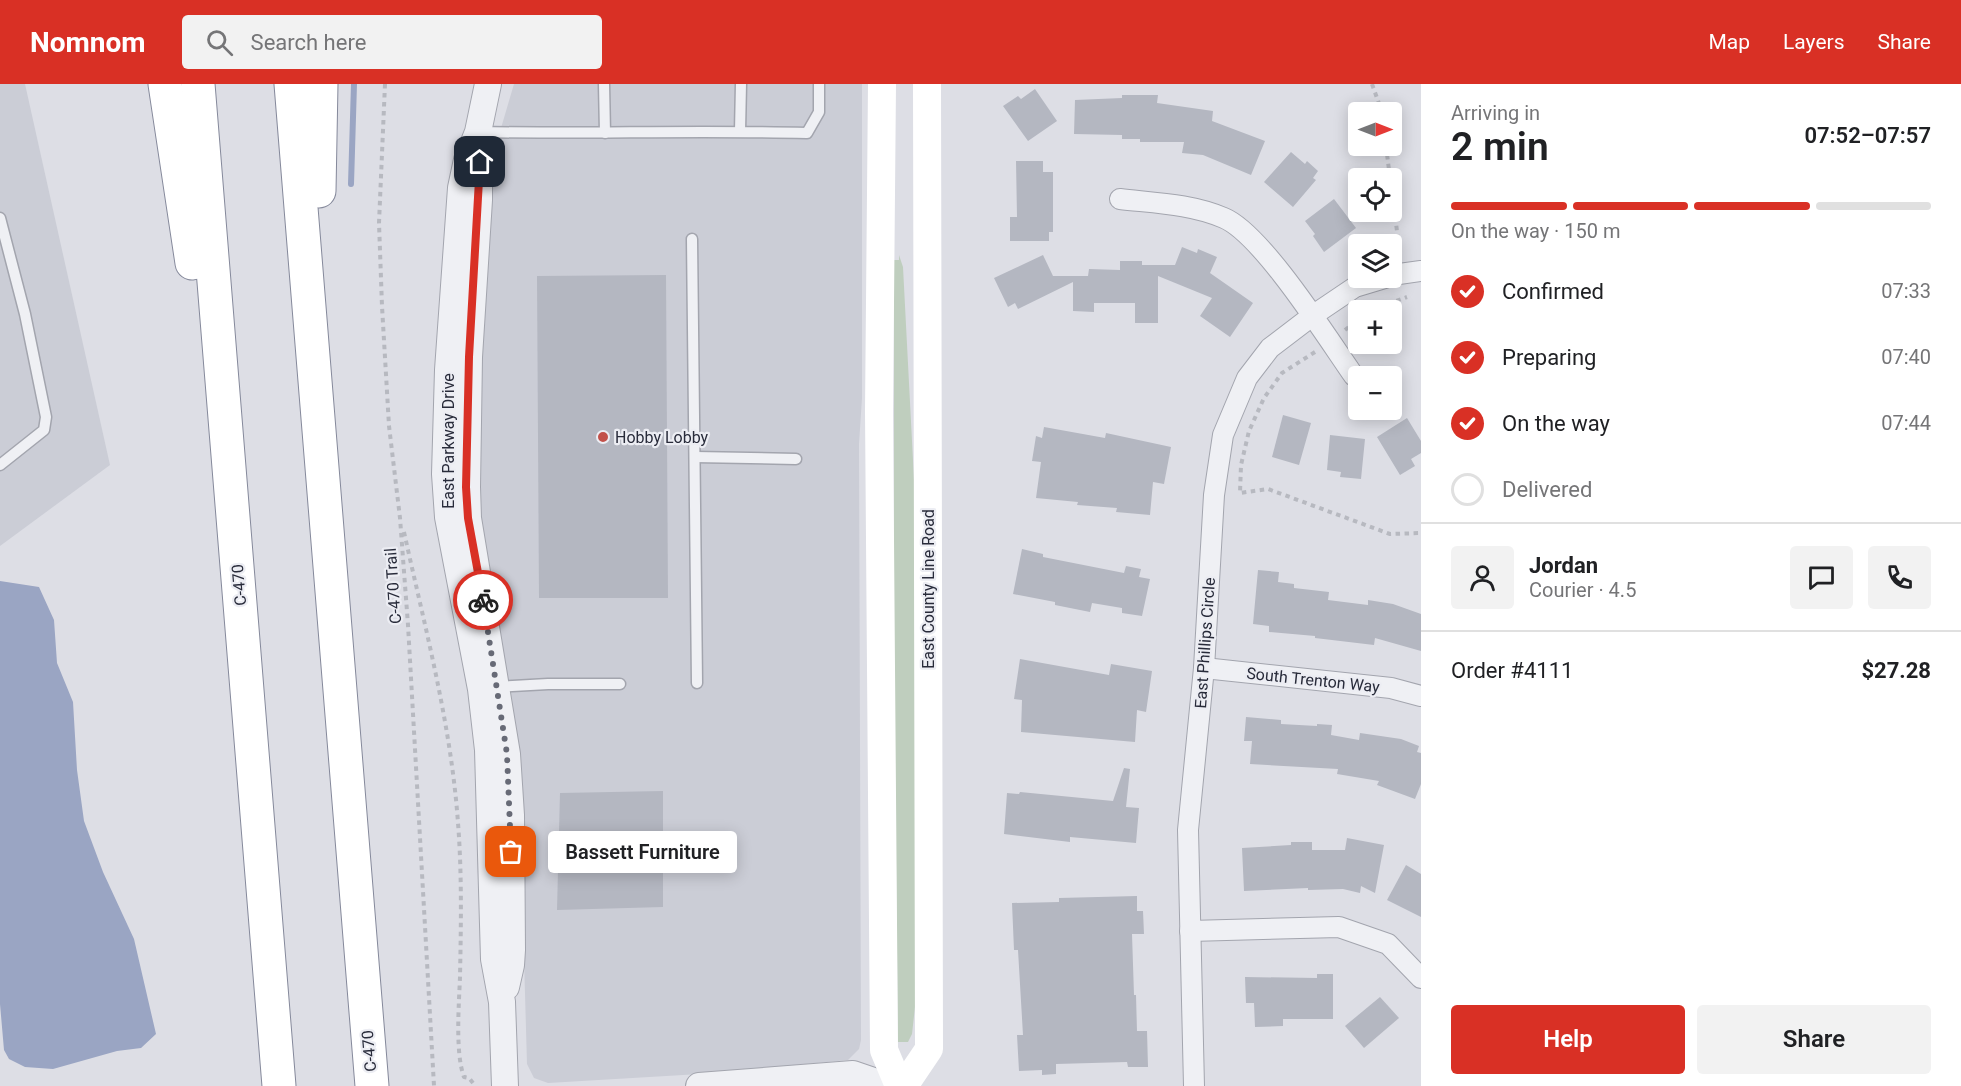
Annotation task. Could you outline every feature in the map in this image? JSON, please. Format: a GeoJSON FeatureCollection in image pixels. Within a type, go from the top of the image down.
{"type":"FeatureCollection","features":[{"type":"Feature","properties":{"kind":"highway"},"geometry":{"type":"LineString","coordinates":[[165,84],[189,242],[221,560],[241,611]]}},
{"type":"Feature","properties":{"kind":"highway","name":"C-470"},"geometry":{"type":"LineString","coordinates":[[198,84],[279,1086]]}},
{"type":"Feature","properties":{"kind":"highway","name":"C-470"},"geometry":{"type":"LineString","coordinates":[[291,84],[372,1086]]}},
{"type":"Feature","properties":{"kind":"highway"},"geometry":{"type":"LineString","coordinates":[[317,420],[321,324],[319,204],[321,84]]}},
{"type":"Feature","properties":{"kind":"main road"},"geometry":{"type":"LineString","coordinates":[[882,84],[879,423],[884,1050],[899,1086]]}},
{"type":"Feature","properties":{"kind":"main road","name":"East County Line Road"},"geometry":{"type":"LineString","coordinates":[[904,1086],[929,1049],[927,84]]}},
{"type":"Feature","properties":{"kind":"street","name":"East Parkway Drive"},"geometry":{"type":"LineString","coordinates":[[488,84],[478,132],[467,160],[461,188],[448,369],[445,474],[448,518],[456,563],[489,688],[494,958],[502,1002],[505,1086]]}},
{"type":"Feature","properties":{"kind":"street"},"geometry":{"type":"LineString","coordinates":[[1120,199],[1192,208],[1225,219],[1249,236],[1312,316],[1348,368]]}},
{"type":"Feature","properties":{"kind":"street"},"geometry":{"type":"LineString","coordinates":[[1402,274],[1421,271]]}},
{"type":"Feature","properties":{"kind":"street","name":"East Phillips Circle"},"geometry":{"type":"LineString","coordinates":[[1194,1086],[1188,830],[1204,668],[1214,495],[1223,435],[1247,378],[1270,348],[1354,288]]}},
{"type":"Feature","properties":{"kind":"street","name":"South Trenton Way"},"geometry":{"type":"LineString","coordinates":[[1204,668],[1390,688],[1421,696]]}},
{"type":"Feature","properties":{"kind":"street"},"geometry":{"type":"LineString","coordinates":[[1190,931],[1339,927],[1388,944],[1421,978]]}},
{"type":"Feature","properties":{"kind":"street"},"geometry":{"type":"LineString","coordinates":[[699,1086],[853,1074],[888,1086]]}},
{"type":"Feature","properties":{"kind":"lane"},"geometry":{"type":"LineString","coordinates":[[604,84],[605,133]]}},
{"type":"Feature","properties":{"kind":"lane"},"geometry":{"type":"LineString","coordinates":[[740,131],[741,84]]}},
{"type":"Feature","properties":{"kind":"lane"},"geometry":{"type":"LineString","coordinates":[[478,132],[807,133],[819,112],[819,84]]}},
{"type":"Feature","properties":{"kind":"lane"},"geometry":{"type":"LineString","coordinates":[[0,218],[25,314],[46,417],[44,430],[0,465]]}},
{"type":"Feature","properties":{"kind":"lane"},"geometry":{"type":"LineString","coordinates":[[692,239],[697,683]]}},
{"type":"Feature","properties":{"kind":"lane"},"geometry":{"type":"LineString","coordinates":[[695,457],[796,459]]}},
{"type":"Feature","properties":{"kind":"lane"},"geometry":{"type":"LineString","coordinates":[[489,688],[548,684],[620,684]]}},
{"type":"Feature","properties":{"kind":"path","name":"C-470 Trail"},"geometry":{"type":"LineString","coordinates":[[385,84],[379,236],[389,426],[400,518],[434,1086]]}},
{"type":"Feature","properties":{"kind":"path"},"geometry":{"type":"LineString","coordinates":[[1372,84],[1378,102]]}},
{"type":"Feature","properties":{"kind":"path"},"geometry":{"type":"LineString","coordinates":[[1397,300],[1407,297]]}},
{"type":"Feature","properties":{"kind":"path"},"geometry":{"type":"LineString","coordinates":[[1348,328],[1282,373],[1264,398],[1249,431],[1241,465],[1240,493],[1268,489],[1390,534],[1421,533]]}},
{"type":"Feature","properties":{"kind":"path"},"geometry":{"type":"LineString","coordinates":[[400,518],[450,740],[459,824],[461,1065],[464,1077],[469,1078],[473,1083]]}},
{"type":"Feature","properties":{"kind":"shaded area"},"geometry":{"type":"Polygon","coordinates":[[[0,84],[25,84],[110,465],[0,546],[0,84]]]}},
{"type":"Feature","properties":{"kind":"shaded area"},"geometry":{"type":"Polygon","coordinates":[[[514,84],[862,84],[862,398],[859,444],[861,1040],[859,1049],[848,1060],[700,1074],[548,1083],[534,1078],[527,1064],[522,888],[500,645],[481,535],[477,373],[491,162],[514,84]]]}},
{"type":"Feature","properties":{"kind":"green space"},"geometry":{"type":"Polygon","coordinates":[[[899,255],[903,267],[915,499],[915,1007],[912,1034],[908,1042],[898,1042],[894,677],[894,260],[899,260],[899,255]]]}},
{"type":"Feature","properties":{"kind":"water"},"geometry":{"type":"Polygon","coordinates":[[[0,581],[39,587],[54,620],[57,663],[73,702],[77,770],[84,821],[103,872],[134,939],[156,1034],[141,1048],[117,1051],[53,1069],[25,1067],[9,1059],[4,1050],[0,1004],[0,581]]]}},
{"type":"Feature","properties":{"kind":"building"},"geometry":{"type":"Polygon","coordinates":[[[1035,89],[1057,121],[1028,141],[1003,106],[1018,96],[1021,99],[1035,89]]]}},
{"type":"Feature","properties":{"kind":"building"},"geometry":{"type":"Polygon","coordinates":[[[1122,95],[1158,95],[1157,103],[1213,111],[1212,121],[1265,141],[1251,175],[1203,155],[1182,153],[1184,142],[1140,142],[1140,139],[1122,139],[1122,135],[1074,134],[1075,100],[1122,98],[1122,95]]]}},
{"type":"Feature","properties":{"kind":"building"},"geometry":{"type":"Polygon","coordinates":[[[1291,152],[1305,164],[1307,161],[1318,171],[1313,178],[1316,180],[1293,207],[1264,182],[1291,152]]]}},
{"type":"Feature","properties":{"kind":"building"},"geometry":{"type":"Polygon","coordinates":[[[1016,161],[1043,161],[1043,172],[1053,172],[1053,232],[1049,232],[1049,241],[1010,241],[1010,217],[1017,217],[1016,161]]]}},
{"type":"Feature","properties":{"kind":"building"},"geometry":{"type":"Polygon","coordinates":[[[1334,199],[1348,217],[1348,222],[1351,222],[1356,228],[1324,252],[1305,221],[1334,199]]]}},
{"type":"Feature","properties":{"kind":"building"},"geometry":{"type":"Polygon","coordinates":[[[1182,247],[1197,253],[1198,249],[1217,257],[1210,273],[1253,303],[1230,337],[1200,316],[1212,298],[1158,276],[1158,323],[1135,323],[1135,303],[1094,303],[1094,312],[1073,311],[1073,282],[1018,309],[1015,303],[1008,307],[994,278],[1043,255],[1053,276],[1088,276],[1089,269],[1120,270],[1120,261],[1142,261],[1142,265],[1175,265],[1182,247]]]}},
{"type":"Feature","properties":{"kind":"building","name":"Hobby Lobby"},"geometry":{"type":"Polygon","coordinates":[[[666,275],[668,598],[539,598],[537,276],[666,275]]]}},
{"type":"Feature","properties":{"kind":"building"},"geometry":{"type":"Polygon","coordinates":[[[1283,415],[1311,423],[1299,465],[1272,457],[1283,415]]]}},
{"type":"Feature","properties":{"kind":"building"},"geometry":{"type":"Polygon","coordinates":[[[1407,418],[1421,441],[1421,453],[1411,459],[1415,466],[1400,475],[1377,437],[1407,418]]]}},
{"type":"Feature","properties":{"kind":"building"},"geometry":{"type":"Polygon","coordinates":[[[1044,427],[1105,438],[1106,433],[1171,447],[1164,484],[1153,482],[1150,515],[1116,512],[1117,508],[1077,505],[1078,502],[1036,498],[1041,462],[1032,461],[1036,436],[1042,438],[1044,427]]]}},
{"type":"Feature","properties":{"kind":"building"},"geometry":{"type":"Polygon","coordinates":[[[1330,435],[1365,439],[1361,479],[1340,477],[1341,472],[1327,470],[1330,435]]]}},
{"type":"Feature","properties":{"kind":"building"},"geometry":{"type":"Polygon","coordinates":[[[1022,549],[1043,554],[1043,557],[1124,573],[1126,566],[1141,569],[1139,577],[1150,579],[1142,616],[1122,613],[1122,608],[1092,603],[1090,612],[1013,594],[1022,549]]]}},
{"type":"Feature","properties":{"kind":"building"},"geometry":{"type":"Polygon","coordinates":[[[1258,570],[1279,572],[1278,582],[1294,584],[1294,588],[1329,592],[1328,600],[1368,605],[1368,600],[1393,604],[1421,614],[1421,651],[1375,638],[1374,645],[1269,632],[1269,626],[1253,624],[1258,570]]]}},
{"type":"Feature","properties":{"kind":"building"},"geometry":{"type":"Polygon","coordinates":[[[1020,659],[1109,675],[1111,664],[1152,671],[1146,712],[1137,710],[1135,742],[1021,732],[1022,700],[1014,699],[1020,659]]]}},
{"type":"Feature","properties":{"kind":"building"},"geometry":{"type":"Polygon","coordinates":[[[1246,717],[1281,720],[1281,724],[1332,725],[1331,735],[1359,740],[1360,733],[1401,739],[1419,746],[1417,752],[1421,753],[1421,784],[1415,799],[1377,785],[1379,781],[1337,774],[1338,769],[1250,764],[1252,741],[1244,741],[1246,717]]]}},
{"type":"Feature","properties":{"kind":"building"},"geometry":{"type":"Polygon","coordinates":[[[1124,768],[1130,769],[1126,807],[1139,808],[1136,843],[1070,837],[1070,842],[1004,834],[1007,793],[1019,794],[1020,792],[1113,801],[1124,768]]]}},
{"type":"Feature","properties":{"kind":"building"},"geometry":{"type":"Polygon","coordinates":[[[663,791],[663,907],[557,910],[560,793],[663,791]]]}},
{"type":"Feature","properties":{"kind":"building"},"geometry":{"type":"Polygon","coordinates":[[[1347,838],[1384,845],[1375,893],[1361,886],[1360,893],[1343,889],[1308,890],[1308,888],[1244,891],[1242,848],[1312,842],[1312,850],[1345,850],[1347,838]]]}},
{"type":"Feature","properties":{"kind":"building"},"geometry":{"type":"Polygon","coordinates":[[[1406,865],[1421,874],[1421,917],[1387,900],[1406,865]]]}},
{"type":"Feature","properties":{"kind":"building"},"geometry":{"type":"Polygon","coordinates":[[[1137,896],[1137,911],[1143,911],[1144,934],[1132,934],[1134,995],[1136,995],[1137,1031],[1147,1031],[1148,1067],[1128,1067],[1127,1062],[1056,1064],[1056,1074],[1042,1075],[1042,1070],[1019,1071],[1017,1035],[1023,1035],[1018,950],[1014,950],[1012,903],[1059,902],[1059,898],[1137,896]]]}},
{"type":"Feature","properties":{"kind":"building"},"geometry":{"type":"Polygon","coordinates":[[[1317,974],[1333,974],[1333,1019],[1283,1019],[1283,1026],[1255,1027],[1254,1003],[1246,1003],[1245,977],[1317,978],[1317,974]]]}},
{"type":"Feature","properties":{"kind":"building"},"geometry":{"type":"Polygon","coordinates":[[[1380,997],[1399,1018],[1364,1048],[1345,1026],[1380,997]]]}},
{"type":"Feature","properties":{"kind":"waterway"},"geometry":{"type":"LineString","coordinates":[[351,184],[354,84]]}},
{"type":"Feature","properties":{"kind":"way so far"},"geometry":{"type":"LineString","coordinates":[[483,600],[507,754],[511,852]]}},
{"type":"Feature","properties":{"kind":"place","name":"Hobby Lobby"},"geometry":{"type":"Point","coordinates":[603,437]}},
{"type":"Feature","properties":{"kind":"place","name":"Bassett Furniture"},"geometry":{"type":"Point","coordinates":[511,852]}},
{"type":"Feature","properties":{"kind":"route"},"geometry":{"type":"LineString","coordinates":[[480,162],[471,303],[466,487],[468,518],[483,600]]}}]}
